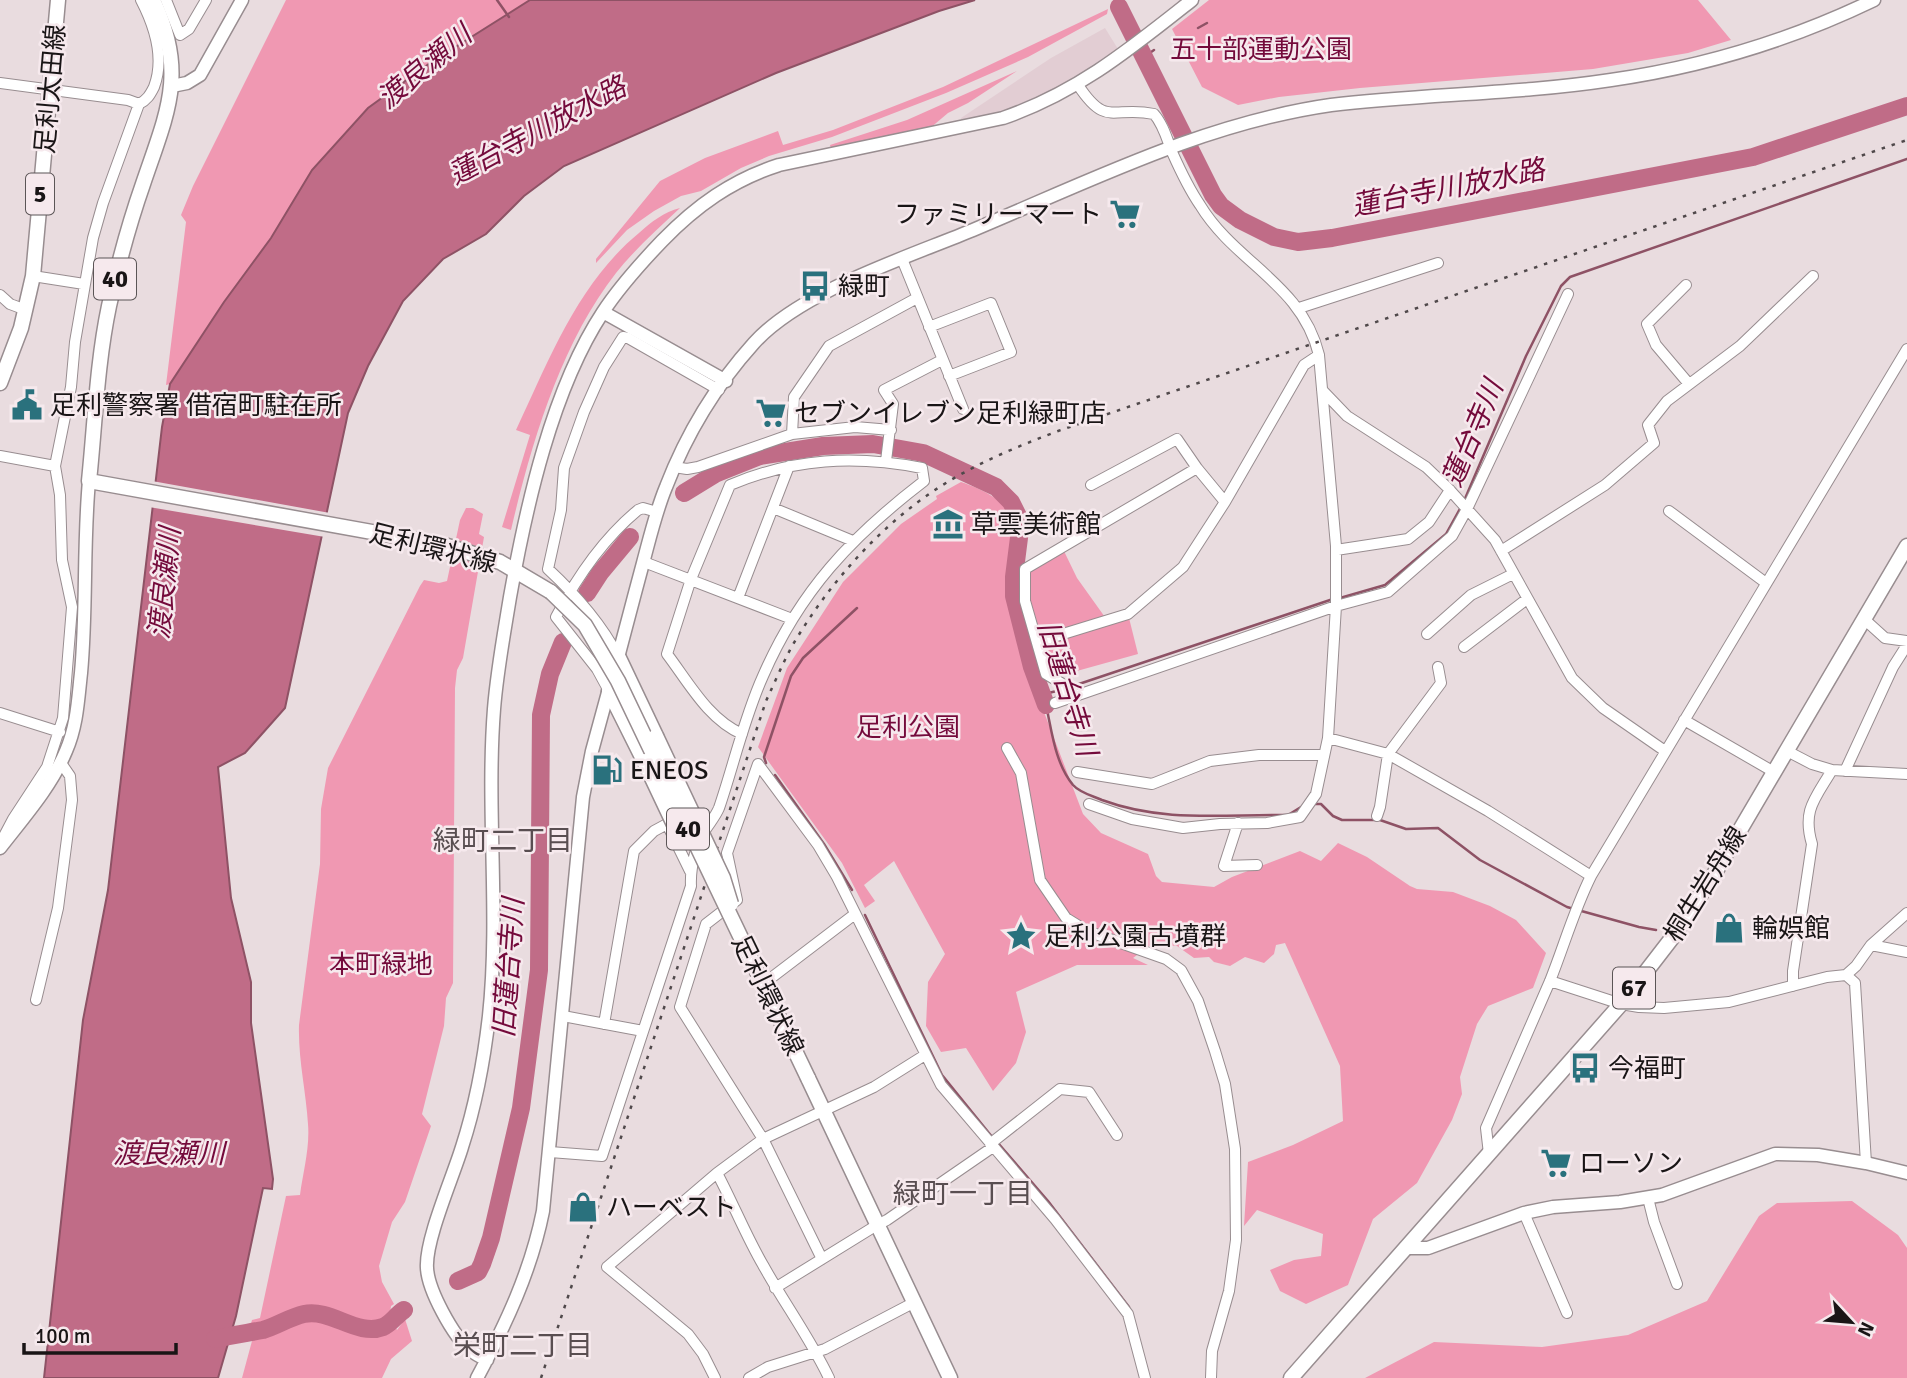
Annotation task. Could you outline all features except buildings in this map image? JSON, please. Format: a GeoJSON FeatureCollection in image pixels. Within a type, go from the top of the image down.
{"type":"FeatureCollection","features":[{"type":"Feature","properties":{"kind":"main road","name":"足利太田線"},"geometry":{"type":"LineString","coordinates":[[0,383],[14,349],[33,276],[58,0]]}},
{"type":"Feature","properties":{"kind":"main road","name":"40"},"geometry":{"type":"LineString","coordinates":[[89,481],[108,311],[122,250],[162,128],[172,86],[171,52],[164,25],[153,0]]}},
{"type":"Feature","properties":{"kind":"main road","name":"足利環状線"},"geometry":{"type":"LineString","coordinates":[[89,481],[444,545],[500,562],[515,570],[551,592],[584,625],[606,658],[950,1378]]}},
{"type":"Feature","properties":{"kind":"main road","name":"桐生岩舟線"},"geometry":{"type":"LineString","coordinates":[[1291,1378],[1621,1004],[1692,909],[1907,546]]}},
{"type":"Feature","properties":{"kind":"main road"},"geometry":{"type":"LineString","coordinates":[[609,691],[712,901],[726,922],[734,925],[723,878],[618,656]]}},
{"type":"Feature","properties":{"kind":"street"},"geometry":{"type":"LineString","coordinates":[[0,83],[50,88],[139,104],[144,102],[159,73],[160,60],[152,26],[141,0]]}},
{"type":"Feature","properties":{"kind":"street"},"geometry":{"type":"LineString","coordinates":[[166,0],[180,35],[189,29],[206,0]]}},
{"type":"Feature","properties":{"kind":"street"},"geometry":{"type":"LineString","coordinates":[[172,86],[187,83],[200,75],[242,0]]}},
{"type":"Feature","properties":{"kind":"street"},"geometry":{"type":"LineString","coordinates":[[487,1360],[472,1352],[460,1338],[432,1290],[427,1261],[475,1102],[485,1044],[493,940],[494,709],[500,656],[532,495],[555,416],[578,357],[603,312],[635,269],[689,214],[744,179],[779,165],[1003,118],[1031,109],[1078,85],[1192,0]]}},
{"type":"Feature","properties":{"kind":"street"},"geometry":{"type":"LineString","coordinates":[[477,1378],[516,1301],[535,1246],[543,1211],[583,797],[592,751],[657,512],[674,467],[704,412],[755,343],[798,307],[902,259],[1174,146],[1253,120],[1318,107],[1572,85],[1671,70],[1754,48],[1874,0]]}},
{"type":"Feature","properties":{"kind":"street"},"geometry":{"type":"LineString","coordinates":[[1078,85],[1090,103],[1100,111],[1114,115],[1144,112],[1154,114],[1174,146],[1200,206],[1217,230],[1270,277],[1299,308],[1313,333],[1319,355],[1336,550],[1336,606],[1328,738],[1316,794],[1300,817],[1182,828],[1132,819],[1089,804]]}},
{"type":"Feature","properties":{"kind":"street"},"geometry":{"type":"LineString","coordinates":[[0,846],[13,818],[47,767],[60,732],[72,607],[62,560],[60,495],[55,466],[71,387],[84,284],[103,203],[139,104]]}},
{"type":"Feature","properties":{"kind":"street"},"geometry":{"type":"LineString","coordinates":[[902,259],[963,409]]}},
{"type":"Feature","properties":{"kind":"street"},"geometry":{"type":"LineString","coordinates":[[1299,308],[1438,263]]}},
{"type":"Feature","properties":{"kind":"street"},"geometry":{"type":"LineString","coordinates":[[33,276],[84,284]]}},
{"type":"Feature","properties":{"kind":"street"},"geometry":{"type":"LineString","coordinates":[[1501,551],[1605,485],[1629,466],[1654,443],[1648,425],[1667,401],[1740,346],[1813,276]]}},
{"type":"Feature","properties":{"kind":"street"},"geometry":{"type":"LineString","coordinates":[[1686,285],[1647,324],[1656,345],[1689,384]]}},
{"type":"Feature","properties":{"kind":"street"},"geometry":{"type":"LineString","coordinates":[[0,295],[10,304],[26,310]]}},
{"type":"Feature","properties":{"kind":"street"},"geometry":{"type":"LineString","coordinates":[[1055,703],[1336,606],[1388,592],[1452,536],[1568,295]]}},
{"type":"Feature","properties":{"kind":"street"},"geometry":{"type":"LineString","coordinates":[[792,435],[794,397],[829,346],[917,298]]}},
{"type":"Feature","properties":{"kind":"street"},"geometry":{"type":"LineString","coordinates":[[929,327],[991,303],[1011,352],[949,376]]}},
{"type":"Feature","properties":{"kind":"street"},"geometry":{"type":"LineString","coordinates":[[603,312],[722,385]]}},
{"type":"Feature","properties":{"kind":"street"},"geometry":{"type":"LineString","coordinates":[[618,656],[606,633],[570,590],[548,569],[561,510],[562,476],[584,412],[619,340],[628,338],[722,385]]}},
{"type":"Feature","properties":{"kind":"street"},"geometry":{"type":"LineString","coordinates":[[1489,1154],[1486,1128],[1550,981],[1591,876],[1907,349]]}},
{"type":"Feature","properties":{"kind":"street"},"geometry":{"type":"LineString","coordinates":[[1037,642],[1128,614],[1182,567],[1225,502],[1304,365],[1319,355]]}},
{"type":"Feature","properties":{"kind":"street"},"geometry":{"type":"LineString","coordinates":[[886,457],[893,404],[884,390],[942,359]]}},
{"type":"Feature","properties":{"kind":"street"},"geometry":{"type":"LineString","coordinates":[[1322,390],[1347,415],[1426,467],[1450,490],[1495,540],[1572,678],[1603,708],[1665,751]]}},
{"type":"Feature","properties":{"kind":"street"},"geometry":{"type":"LineString","coordinates":[[674,467],[698,467],[792,435],[855,427],[890,433]]}},
{"type":"Feature","properties":{"kind":"street"},"geometry":{"type":"LineString","coordinates":[[1091,485],[1177,439],[1225,502]]}},
{"type":"Feature","properties":{"kind":"street"},"geometry":{"type":"LineString","coordinates":[[0,456],[55,466]]}},
{"type":"Feature","properties":{"kind":"street"},"geometry":{"type":"LineString","coordinates":[[690,871],[702,837],[718,810],[762,678],[792,619],[832,563],[853,541],[880,515],[924,481],[922,468],[886,457],[804,463],[759,473],[730,485],[691,579],[667,654],[715,717],[742,734]]}},
{"type":"Feature","properties":{"kind":"street"},"geometry":{"type":"LineString","coordinates":[[738,598],[789,466]]}},
{"type":"Feature","properties":{"kind":"street"},"geometry":{"type":"LineString","coordinates":[[1069,698],[1061,683],[1046,674],[1025,601],[1025,569],[1197,468]]}},
{"type":"Feature","properties":{"kind":"street"},"geometry":{"type":"LineString","coordinates":[[0,846],[46,788],[61,763],[75,726],[84,640],[84,571],[89,481]]}},
{"type":"Feature","properties":{"kind":"street"},"geometry":{"type":"LineString","coordinates":[[1336,550],[1408,539],[1429,522],[1450,490]]}},
{"type":"Feature","properties":{"kind":"street"},"geometry":{"type":"LineString","coordinates":[[609,691],[597,669],[556,617],[570,590],[588,565],[627,519],[643,508],[657,512]]}},
{"type":"Feature","properties":{"kind":"street"},"geometry":{"type":"LineString","coordinates":[[773,508],[853,541]]}},
{"type":"Feature","properties":{"kind":"street"},"geometry":{"type":"LineString","coordinates":[[1669,511],[1766,583]]}},
{"type":"Feature","properties":{"kind":"street"},"geometry":{"type":"LineString","coordinates":[[644,562],[792,619]]}},
{"type":"Feature","properties":{"kind":"street"},"geometry":{"type":"LineString","coordinates":[[1427,634],[1471,595],[1513,574]]}},
{"type":"Feature","properties":{"kind":"street"},"geometry":{"type":"LineString","coordinates":[[1464,647],[1527,599]]}},
{"type":"Feature","properties":{"kind":"street"},"geometry":{"type":"LineString","coordinates":[[1845,771],[1893,667],[1907,643],[1885,638],[1864,619]]}},
{"type":"Feature","properties":{"kind":"street"},"geometry":{"type":"LineString","coordinates":[[1377,816],[1388,754],[1441,683],[1438,667]]}},
{"type":"Feature","properties":{"kind":"street"},"geometry":{"type":"LineString","coordinates":[[0,713],[60,732]]}},
{"type":"Feature","properties":{"kind":"street"},"geometry":{"type":"LineString","coordinates":[[1684,720],[1774,772]]}},
{"type":"Feature","properties":{"kind":"street"},"geometry":{"type":"LineString","coordinates":[[1328,738],[1388,754],[1488,810],[1591,876]]}},
{"type":"Feature","properties":{"kind":"street"},"geometry":{"type":"LineString","coordinates":[[1007,748],[1021,773],[1040,880],[1066,918],[1087,931],[1166,959],[1181,970],[1198,1001],[1215,1051],[1225,1084],[1235,1149],[1236,1240],[1229,1291],[1212,1352],[1211,1378]]}},
{"type":"Feature","properties":{"kind":"street"},"geometry":{"type":"LineString","coordinates":[[1787,751],[1812,764],[1832,770],[1907,774]]}},
{"type":"Feature","properties":{"kind":"street"},"geometry":{"type":"LineString","coordinates":[[1077,772],[1152,784],[1210,761],[1259,755],[1324,755]]}},
{"type":"Feature","properties":{"kind":"street"},"geometry":{"type":"LineString","coordinates":[[36,1000],[58,908],[72,800],[70,776],[61,763]]}},
{"type":"Feature","properties":{"kind":"street"},"geometry":{"type":"LineString","coordinates":[[822,1259],[764,1139],[680,1007],[706,924],[737,900],[727,853],[758,764],[818,845],[837,877],[941,1085],[993,1143],[1128,1314],[1144,1378]]}},
{"type":"Feature","properties":{"kind":"street"},"geometry":{"type":"LineString","coordinates":[[1793,986],[1812,844],[1807,825],[1809,810],[1832,770]]}},
{"type":"Feature","properties":{"kind":"street"},"geometry":{"type":"LineString","coordinates":[[1238,823],[1224,866],[1257,864]]}},
{"type":"Feature","properties":{"kind":"street"},"geometry":{"type":"LineString","coordinates":[[550,1152],[602,1156],[691,886],[690,871],[667,824],[654,831],[634,851],[604,1024]]}},
{"type":"Feature","properties":{"kind":"street"},"geometry":{"type":"LineString","coordinates":[[1550,981],[1621,1004],[1664,1008],[1716,1003],[1846,975],[1871,946],[1907,913]]}},
{"type":"Feature","properties":{"kind":"street"},"geometry":{"type":"LineString","coordinates":[[771,978],[855,914]]}},
{"type":"Feature","properties":{"kind":"street"},"geometry":{"type":"LineString","coordinates":[[1871,946],[1907,952]]}},
{"type":"Feature","properties":{"kind":"street"},"geometry":{"type":"LineString","coordinates":[[1846,975],[1855,983],[1866,1163]]}},
{"type":"Feature","properties":{"kind":"street"},"geometry":{"type":"LineString","coordinates":[[563,1016],[643,1031]]}},
{"type":"Feature","properties":{"kind":"street"},"geometry":{"type":"LineString","coordinates":[[715,1378],[703,1354],[688,1334],[607,1267],[717,1173],[764,1139],[874,1087],[925,1055]]}},
{"type":"Feature","properties":{"kind":"street"},"geometry":{"type":"LineString","coordinates":[[775,1288],[887,1220],[993,1143],[1060,1089],[1089,1092],[1117,1135]]}},
{"type":"Feature","properties":{"kind":"street"},"geometry":{"type":"LineString","coordinates":[[1405,1248],[1427,1248],[1524,1213],[1553,1207],[1648,1198],[1775,1154],[1818,1155],[1907,1173]]}},
{"type":"Feature","properties":{"kind":"street"},"geometry":{"type":"LineString","coordinates":[[717,1173],[755,1252],[815,1350],[829,1378]]}},
{"type":"Feature","properties":{"kind":"street"},"geometry":{"type":"LineString","coordinates":[[1648,1198],[1677,1284]]}},
{"type":"Feature","properties":{"kind":"street"},"geometry":{"type":"LineString","coordinates":[[1524,1213],[1567,1313]]}},
{"type":"Feature","properties":{"kind":"street"},"geometry":{"type":"LineString","coordinates":[[749,1378],[768,1367],[825,1349],[913,1303]]}},
{"type":"Feature","properties":{"kind":"shaded area"},"geometry":{"type":"Polygon","coordinates":[[[1105,28],[1118,49],[1089,71],[1065,86],[1015,108],[961,121],[961,118],[1051,58],[1105,28]]]}},
{"type":"Feature","properties":{"kind":"green space"},"geometry":{"type":"Polygon","coordinates":[[[286,0],[530,0],[430,63],[312,170],[271,238],[224,302],[170,384],[166,385],[186,222],[181,215],[286,0]]]}},
{"type":"Feature","properties":{"kind":"green space","name":"五十部運動公園"},"geometry":{"type":"Polygon","coordinates":[[[1209,0],[1698,0],[1731,40],[1688,53],[1593,69],[1360,88],[1279,97],[1238,105],[1202,87],[1172,29],[1209,0]]]}},
{"type":"Feature","properties":{"kind":"green space"},"geometry":{"type":"Polygon","coordinates":[[[1108,9],[1107,14],[1028,57],[946,93],[832,137],[769,156],[741,168],[701,191],[681,196],[627,230],[596,263],[596,259],[660,181],[705,158],[778,131],[783,145],[833,130],[943,87],[1108,9]]]}},
{"type":"Feature","properties":{"kind":"green space"},"geometry":{"type":"Polygon","coordinates":[[[1017,71],[948,113],[929,129],[831,148],[830,145],[907,120],[1017,71]]]}},
{"type":"Feature","properties":{"kind":"green space"},"geometry":{"type":"Polygon","coordinates":[[[680,208],[616,273],[579,331],[550,396],[528,463],[511,530],[502,527],[530,435],[516,430],[567,324],[599,275],[618,253],[653,221],[680,208]]]}},
{"type":"Feature","properties":{"kind":"green space","name":"足利公園"},"geometry":{"type":"Polygon","coordinates":[[[961,482],[982,490],[1006,509],[1013,532],[1009,584],[1062,547],[1077,578],[1107,620],[1128,614],[1138,654],[1034,686],[1083,814],[1101,833],[1148,854],[1156,876],[1162,882],[1214,887],[1232,877],[1300,851],[1321,861],[1338,843],[1367,857],[1417,889],[1453,892],[1490,906],[1516,920],[1546,953],[1533,988],[1488,1006],[1477,1024],[1460,1077],[1462,1094],[1452,1120],[1417,1183],[1373,1219],[1348,1285],[1306,1304],[1280,1291],[1270,1270],[1294,1260],[1321,1256],[1323,1234],[1257,1210],[1244,1226],[1248,1162],[1293,1145],[1343,1121],[1340,1066],[1285,943],[1276,945],[1274,954],[1264,963],[1245,957],[1230,966],[1214,962],[1209,957],[1194,958],[1177,946],[1152,944],[1133,958],[1148,965],[1077,965],[1016,992],[1026,1032],[1016,1063],[993,1091],[966,1048],[941,1052],[926,1026],[928,982],[945,954],[894,861],[864,885],[875,901],[865,908],[842,863],[758,747],[787,668],[843,582],[901,524],[937,499],[936,496],[961,482]]]}},
{"type":"Feature","properties":{"kind":"green space","name":"本町緑地"},"geometry":{"type":"Polygon","coordinates":[[[466,508],[473,508],[483,514],[479,534],[484,537],[463,658],[457,670],[455,688],[453,983],[446,998],[444,1026],[422,1114],[431,1126],[405,1202],[392,1222],[379,1266],[382,1282],[394,1304],[390,1313],[397,1330],[405,1319],[412,1341],[391,1359],[382,1378],[242,1378],[252,1341],[246,1341],[252,1320],[260,1318],[286,1196],[300,1195],[307,1151],[308,1124],[299,1025],[320,864],[321,809],[328,768],[420,586],[424,580],[439,583],[447,581],[460,520],[466,508]]]}},
{"type":"Feature","properties":{"kind":"green space"},"geometry":{"type":"Polygon","coordinates":[[[1852,1201],[1898,1235],[1907,1248],[1907,1378],[1365,1378],[1434,1342],[1542,1347],[1628,1335],[1707,1301],[1759,1216],[1777,1203],[1852,1201]]]}},
{"type":"Feature","properties":{"kind":"water","name":"渡良瀬川"},"geometry":{"type":"Polygon","coordinates":[[[530,0],[975,0],[776,73],[564,166],[524,196],[486,234],[443,259],[403,301],[368,366],[348,413],[285,708],[245,753],[218,767],[231,898],[251,982],[251,1023],[273,1179],[272,1189],[263,1188],[236,1316],[218,1378],[44,1378],[83,1020],[108,890],[162,427],[170,384],[224,302],[271,238],[312,170],[368,108],[430,63],[530,0]]]}},
{"type":"Feature","properties":{"kind":"pier"},"geometry":{"type":"Polygon","coordinates":[[[152,481],[330,513],[325,537],[149,507],[152,481]]]}},
{"type":"Feature","properties":{"kind":"waterway"},"geometry":{"type":"LineString","coordinates":[[497,0],[509,17]]}},
{"type":"Feature","properties":{"kind":"waterway","name":"蓮台寺川放水路"},"geometry":{"type":"LineString","coordinates":[[1119,7],[1213,195],[1221,206],[1240,220],[1274,237],[1298,242],[1332,238],[1753,157],[1907,106]]}},
{"type":"Feature","properties":{"kind":"waterway"},"geometry":{"type":"LineString","coordinates":[[1198,28],[1207,23]]}},
{"type":"Feature","properties":{"kind":"waterway"},"geometry":{"type":"LineString","coordinates":[[1144,57],[1154,50]]}},
{"type":"Feature","properties":{"kind":"waterway","name":"蓮台寺川"},"geometry":{"type":"LineString","coordinates":[[1464,501],[1526,356],[1561,286],[1570,277],[1907,159]]}},
{"type":"Feature","properties":{"kind":"waterway","name":"旧蓮台寺川"},"geometry":{"type":"LineString","coordinates":[[684,493],[715,474],[760,456],[823,446],[873,444],[923,453],[996,487],[1011,502],[1021,522],[1014,596],[1032,667],[1046,705]]}},
{"type":"Feature","properties":{"kind":"waterway","name":"蓮台寺川"},"geometry":{"type":"LineString","coordinates":[[1340,598],[1385,585],[1446,534],[1461,507]]}},
{"type":"Feature","properties":{"kind":"waterway","name":"旧蓮台寺川"},"geometry":{"type":"LineString","coordinates":[[587,593],[630,537]]}},
{"type":"Feature","properties":{"kind":"waterway","name":"蓮台寺川"},"geometry":{"type":"LineString","coordinates":[[1067,688],[1333,599]]}},
{"type":"Feature","properties":{"kind":"waterway"},"geometry":{"type":"LineString","coordinates":[[766,763],[764,757],[791,676],[803,658],[857,608]]}},
{"type":"Feature","properties":{"kind":"waterway","name":"旧蓮台寺川"},"geometry":{"type":"LineString","coordinates":[[458,1281],[478,1272],[482,1264],[491,1238],[521,1108],[539,970],[541,715],[550,674],[563,642]]}},
{"type":"Feature","properties":{"kind":"waterway","name":"蓮台寺川"},"geometry":{"type":"LineString","coordinates":[[1044,694],[1061,690]]}},
{"type":"Feature","properties":{"kind":"waterway","name":"旧蓮台寺川"},"geometry":{"type":"LineString","coordinates":[[1046,705],[1062,767],[1073,785],[1091,796],[1125,807],[1171,815],[1288,815],[1301,807]]}},
{"type":"Feature","properties":{"kind":"waterway"},"geometry":{"type":"LineString","coordinates":[[775,775],[824,844],[852,890]]}},
{"type":"Feature","properties":{"kind":"waterway","name":"旧蓮台寺川"},"geometry":{"type":"LineString","coordinates":[[1314,804],[1321,804],[1333,816],[1342,820],[1380,820],[1406,829],[1438,828],[1480,860],[1567,907],[1656,930]]}},
{"type":"Feature","properties":{"kind":"waterway"},"geometry":{"type":"LineString","coordinates":[[865,915],[942,1075],[993,1138]]}},
{"type":"Feature","properties":{"kind":"waterway"},"geometry":{"type":"LineString","coordinates":[[998,1143],[1048,1201],[1129,1307]]}},
{"type":"Feature","properties":{"kind":"waterway","name":"旧蓮台寺川"},"geometry":{"type":"LineString","coordinates":[[215,1339],[263,1330],[299,1315],[314,1313],[373,1329],[386,1326],[404,1310]]}},
{"type":"Feature","properties":{"kind":"railway"},"geometry":{"type":"LineString","coordinates":[[541,1378],[766,701],[805,625],[837,581],[874,540],[916,504],[966,471],[1058,431],[1907,140]]}},
{"type":"Feature","properties":{"kind":"place","name":"ファミリーマート"},"geometry":{"type":"Point","coordinates":[1125,214]}},
{"type":"Feature","properties":{"kind":"place","name":"緑町"},"geometry":{"type":"Point","coordinates":[815,286]}},
{"type":"Feature","properties":{"kind":"place","name":"足利警察署 借宿町駐在所"},"geometry":{"type":"Point","coordinates":[27,405]}},
{"type":"Feature","properties":{"kind":"place","name":"セブンイレブン足利緑町店"},"geometry":{"type":"Point","coordinates":[771,413]}},
{"type":"Feature","properties":{"kind":"place","name":"草雲美術館"},"geometry":{"type":"Point","coordinates":[948,524]}},
{"type":"Feature","properties":{"kind":"place","name":"ENEOS"},"geometry":{"type":"Point","coordinates":[607,770]}},
{"type":"Feature","properties":{"kind":"place","name":"輪娯館"},"geometry":{"type":"Point","coordinates":[1729,928]}},
{"type":"Feature","properties":{"kind":"place","name":"足利公園古墳群"},"geometry":{"type":"Point","coordinates":[1021,936]}},
{"type":"Feature","properties":{"kind":"place","name":"今福町"},"geometry":{"type":"Point","coordinates":[1585,1068]}},
{"type":"Feature","properties":{"kind":"place","name":"ローソン"},"geometry":{"type":"Point","coordinates":[1556,1163]}},
{"type":"Feature","properties":{"kind":"place","name":"ハーベスト"},"geometry":{"type":"Point","coordinates":[583,1207]}},
{"type":"Feature","properties":{"kind":"district","name":"緑町二丁目"},"geometry":{"type":"Point","coordinates":[503,840]}},
{"type":"Feature","properties":{"kind":"district","name":"緑町一丁目"},"geometry":{"type":"Point","coordinates":[963,1193]}},
{"type":"Feature","properties":{"kind":"district","name":"栄町二丁目"},"geometry":{"type":"Point","coordinates":[523,1345]}}]}
